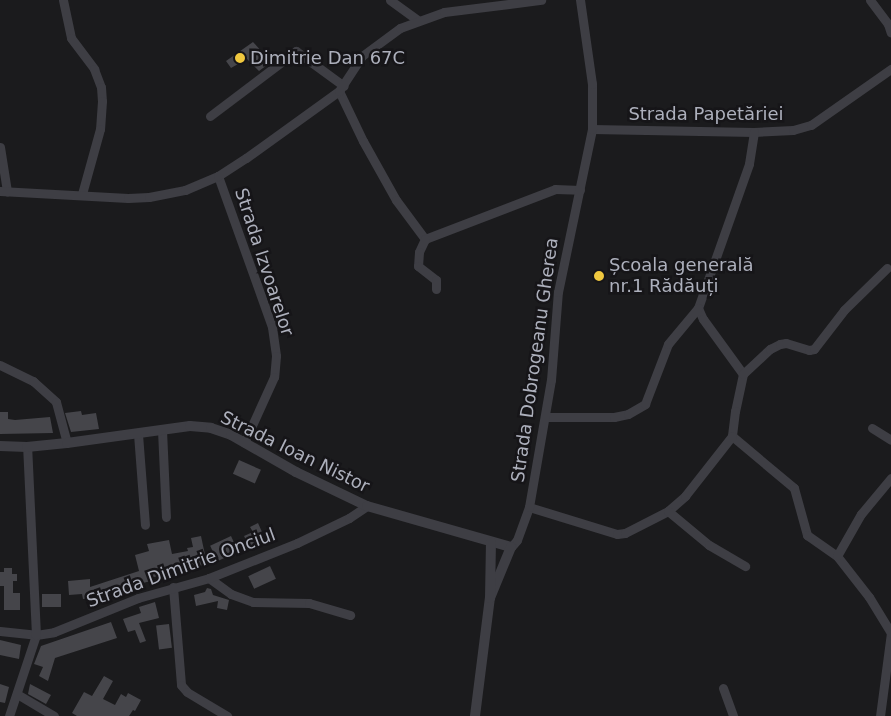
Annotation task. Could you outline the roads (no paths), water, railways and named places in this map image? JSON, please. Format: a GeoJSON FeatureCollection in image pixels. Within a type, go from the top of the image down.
{"type":"FeatureCollection","features":[{"type":"Feature","properties":{"kind":"street"},"geometry":{"type":"LineString","coordinates":[[63,0],[71,38],[94,69],[101,88],[100,129],[82,194]]}},
{"type":"Feature","properties":{"kind":"street"},"geometry":{"type":"LineString","coordinates":[[390,0],[418,20]]}},
{"type":"Feature","properties":{"kind":"street"},"geometry":{"type":"LineString","coordinates":[[0,147],[4,191],[128,198],[158,196],[185,190],[218,176],[342,89],[354,66],[371,48],[400,28],[444,12],[542,0]]}},
{"type":"Feature","properties":{"kind":"street","name":"Strada Dobrogeanu Gherea"},"geometry":{"type":"LineString","coordinates":[[490,598],[511,547],[517,540],[530,506],[546,417],[558,292],[592,129],[592,84],[580,0]]}},
{"type":"Feature","properties":{"kind":"street"},"geometry":{"type":"LineString","coordinates":[[870,0],[888,24],[891,33]]}},
{"type":"Feature","properties":{"kind":"street"},"geometry":{"type":"LineString","coordinates":[[210,116],[296,51],[342,89],[363,140],[396,200],[425,239]]}},
{"type":"Feature","properties":{"kind":"street","name":"Strada Papetăriei"},"geometry":{"type":"LineString","coordinates":[[592,129],[754,132],[803,128],[891,69]]}},
{"type":"Feature","properties":{"kind":"street"},"geometry":{"type":"LineString","coordinates":[[546,417],[614,417],[628,414],[645,404],[668,344],[698,308],[749,164],[754,132]]}},
{"type":"Feature","properties":{"kind":"street","name":"Strada Izvoarelor"},"geometry":{"type":"LineString","coordinates":[[218,176],[272,328],[276,356],[274,377],[244,443]]}},
{"type":"Feature","properties":{"kind":"street"},"geometry":{"type":"LineString","coordinates":[[436,289],[436,280],[418,266],[419,252],[425,239],[549,191],[567,188],[580,190]]}},
{"type":"Feature","properties":{"kind":"street"},"geometry":{"type":"LineString","coordinates":[[530,506],[617,534],[633,530],[668,511],[685,496],[732,436],[743,374],[770,349],[780,344],[786,343],[809,350],[814,348],[844,310],[888,268]]}},
{"type":"Feature","properties":{"kind":"street"},"geometry":{"type":"LineString","coordinates":[[698,308],[703,320],[743,374]]}},
{"type":"Feature","properties":{"kind":"street"},"geometry":{"type":"LineString","coordinates":[[0,365],[34,382],[56,402],[67,443]]}},
{"type":"Feature","properties":{"kind":"street","name":"Strada Ioan Nistor"},"geometry":{"type":"LineString","coordinates":[[0,446],[28,447],[67,443],[190,426],[211,428],[244,443],[337,493],[367,506],[511,547]]}},
{"type":"Feature","properties":{"kind":"street"},"geometry":{"type":"LineString","coordinates":[[872,428],[891,440]]}},
{"type":"Feature","properties":{"kind":"street"},"geometry":{"type":"LineString","coordinates":[[162,430],[166,517]]}},
{"type":"Feature","properties":{"kind":"street"},"geometry":{"type":"LineString","coordinates":[[138,434],[145,525]]}},
{"type":"Feature","properties":{"kind":"street"},"geometry":{"type":"LineString","coordinates":[[732,436],[794,488],[807,535],[837,556],[869,597],[890,633],[880,716]]}},
{"type":"Feature","properties":{"kind":"street"},"geometry":{"type":"LineString","coordinates":[[9,716],[36,635],[28,447]]}},
{"type":"Feature","properties":{"kind":"street"},"geometry":{"type":"LineString","coordinates":[[837,556],[861,514],[891,478]]}},
{"type":"Feature","properties":{"kind":"street","name":"Strada Dimitrie Onciul"},"geometry":{"type":"LineString","coordinates":[[0,631],[36,635],[77,624],[112,607],[173,587],[209,578],[312,536],[349,518],[367,506]]}},
{"type":"Feature","properties":{"kind":"street"},"geometry":{"type":"LineString","coordinates":[[668,511],[709,544],[745,566]]}},
{"type":"Feature","properties":{"kind":"street","name":"Strada Dobrogeanu Gherea"},"geometry":{"type":"LineString","coordinates":[[475,716],[490,598],[491,542]]}},
{"type":"Feature","properties":{"kind":"street"},"geometry":{"type":"LineString","coordinates":[[209,578],[231,594],[254,602],[309,603],[350,615]]}},
{"type":"Feature","properties":{"kind":"street"},"geometry":{"type":"LineString","coordinates":[[173,587],[181,685],[187,692],[227,716]]}},
{"type":"Feature","properties":{"kind":"street"},"geometry":{"type":"LineString","coordinates":[[723,688],[732,716]]}},
{"type":"Feature","properties":{"kind":"street"},"geometry":{"type":"LineString","coordinates":[[17,694],[54,716]]}},
{"type":"Feature","properties":{"kind":"place","name":"Dimitrie Dan 67C"},"geometry":{"type":"Point","coordinates":[240,58]}},
{"type":"Feature","properties":{"kind":"place","name":"Școala generală nr.1 Rădăuți"},"geometry":{"type":"Point","coordinates":[599,276]}}]}
